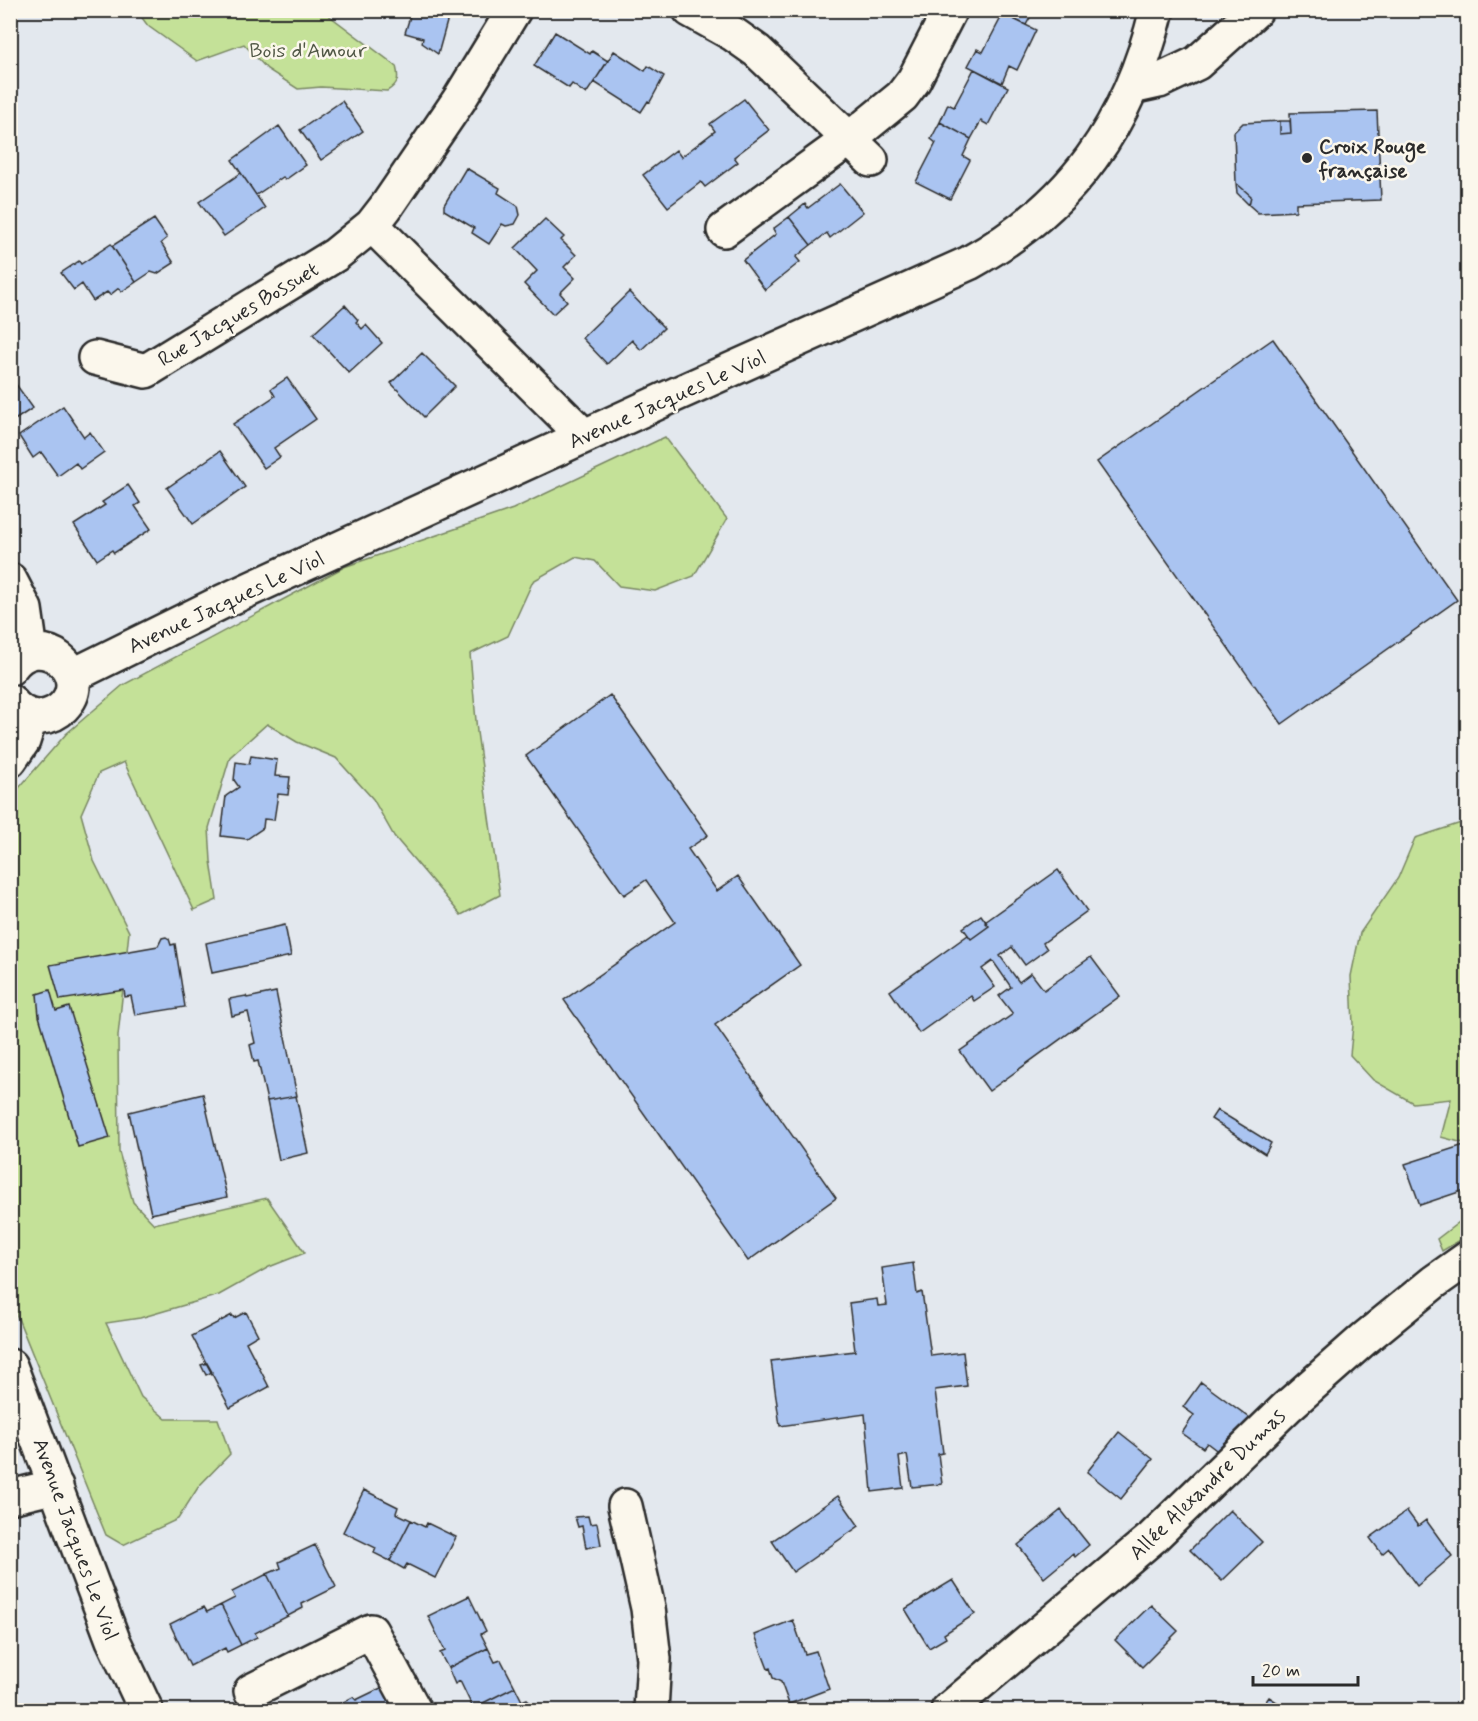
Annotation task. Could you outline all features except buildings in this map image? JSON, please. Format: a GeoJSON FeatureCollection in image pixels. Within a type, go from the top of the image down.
{"type":"FeatureCollection","features":[{"type":"Feature","properties":{"kind":"street","name":"Rue Jacques Bossuet"},"geometry":{"type":"LineString","coordinates":[[94,358],[146,371],[335,255],[372,225],[459,100],[514,10]]}},
{"type":"Feature","properties":{"kind":"street"},"geometry":{"type":"LineString","coordinates":[[690,10],[733,34],[756,51],[859,150]]}},
{"type":"Feature","properties":{"kind":"street"},"geometry":{"type":"LineString","coordinates":[[724,230],[859,150],[914,80],[950,10]]}},
{"type":"Feature","properties":{"kind":"street","name":"Avenue Jacques Le Viol"},"geometry":{"type":"LineString","coordinates":[[72,676],[222,602],[958,268],[1001,246],[1046,211],[1105,141],[1132,87],[1151,35],[1156,10]]}},
{"type":"Feature","properties":{"kind":"street"},"geometry":{"type":"LineString","coordinates":[[1132,87],[1159,81],[1197,63],[1256,10]]}},
{"type":"Feature","properties":{"kind":"street"},"geometry":{"type":"LineString","coordinates":[[372,225],[584,436]]}},
{"type":"Feature","properties":{"kind":"street"},"geometry":{"type":"LineString","coordinates":[[10,580],[25,609],[21,660],[42,651],[61,658],[68,666],[73,688],[66,705],[50,716],[21,709],[23,741],[10,760]]}},
{"type":"Feature","properties":{"kind":"street","name":"Allée Alexandre Dumas"},"geometry":{"type":"LineString","coordinates":[[948,1710],[1152,1538],[1287,1407],[1364,1338],[1467,1258]]}},
{"type":"Feature","properties":{"kind":"street","name":"Avenue Jacques Le Viol"},"geometry":{"type":"LineString","coordinates":[[10,1366],[112,1640],[146,1710]]}},
{"type":"Feature","properties":{"kind":"street"},"geometry":{"type":"LineString","coordinates":[[10,1497],[56,1486]]}},
{"type":"Feature","properties":{"kind":"street"},"geometry":{"type":"LineString","coordinates":[[625,1506],[648,1608],[654,1659],[651,1710]]}},
{"type":"Feature","properties":{"kind":"street"},"geometry":{"type":"LineString","coordinates":[[251,1691],[371,1631],[414,1710]]}},
{"type":"Feature","properties":{"kind":"green space","name":"Bois d'Amour"},"geometry":{"type":"Polygon","coordinates":[[[137,11],[323,11],[396,66],[397,80],[394,86],[387,91],[321,87],[298,89],[267,69],[244,44],[197,61],[148,26],[137,11]]]}},
{"type":"Feature","properties":{"kind":"green space"},"geometry":{"type":"Polygon","coordinates":[[[665,437],[727,519],[694,576],[655,591],[619,586],[595,561],[575,557],[533,581],[508,636],[470,654],[477,732],[500,895],[461,915],[394,836],[373,799],[336,758],[297,742],[267,724],[230,757],[209,828],[217,900],[194,910],[124,762],[99,773],[81,814],[94,861],[129,932],[118,1036],[119,1152],[133,1202],[154,1224],[267,1198],[305,1253],[269,1267],[219,1295],[140,1318],[106,1323],[141,1397],[166,1419],[218,1419],[230,1454],[199,1486],[178,1519],[123,1545],[106,1535],[11,1301],[11,797],[66,734],[123,685],[344,567],[513,509],[665,437]]]}},
{"type":"Feature","properties":{"kind":"green space"},"geometry":{"type":"Polygon","coordinates":[[[1468,821],[1467,1144],[1441,1137],[1451,1099],[1413,1103],[1373,1080],[1350,1055],[1353,1025],[1351,976],[1360,933],[1398,878],[1415,838],[1468,821]]]}},
{"type":"Feature","properties":{"kind":"green space"},"geometry":{"type":"Polygon","coordinates":[[[1467,1216],[1467,1236],[1442,1251],[1437,1239],[1467,1216]]]}},
{"type":"Feature","properties":{"kind":"place","name":"Croix Rouge française"},"geometry":{"type":"Point","coordinates":[1307,158]}}]}
